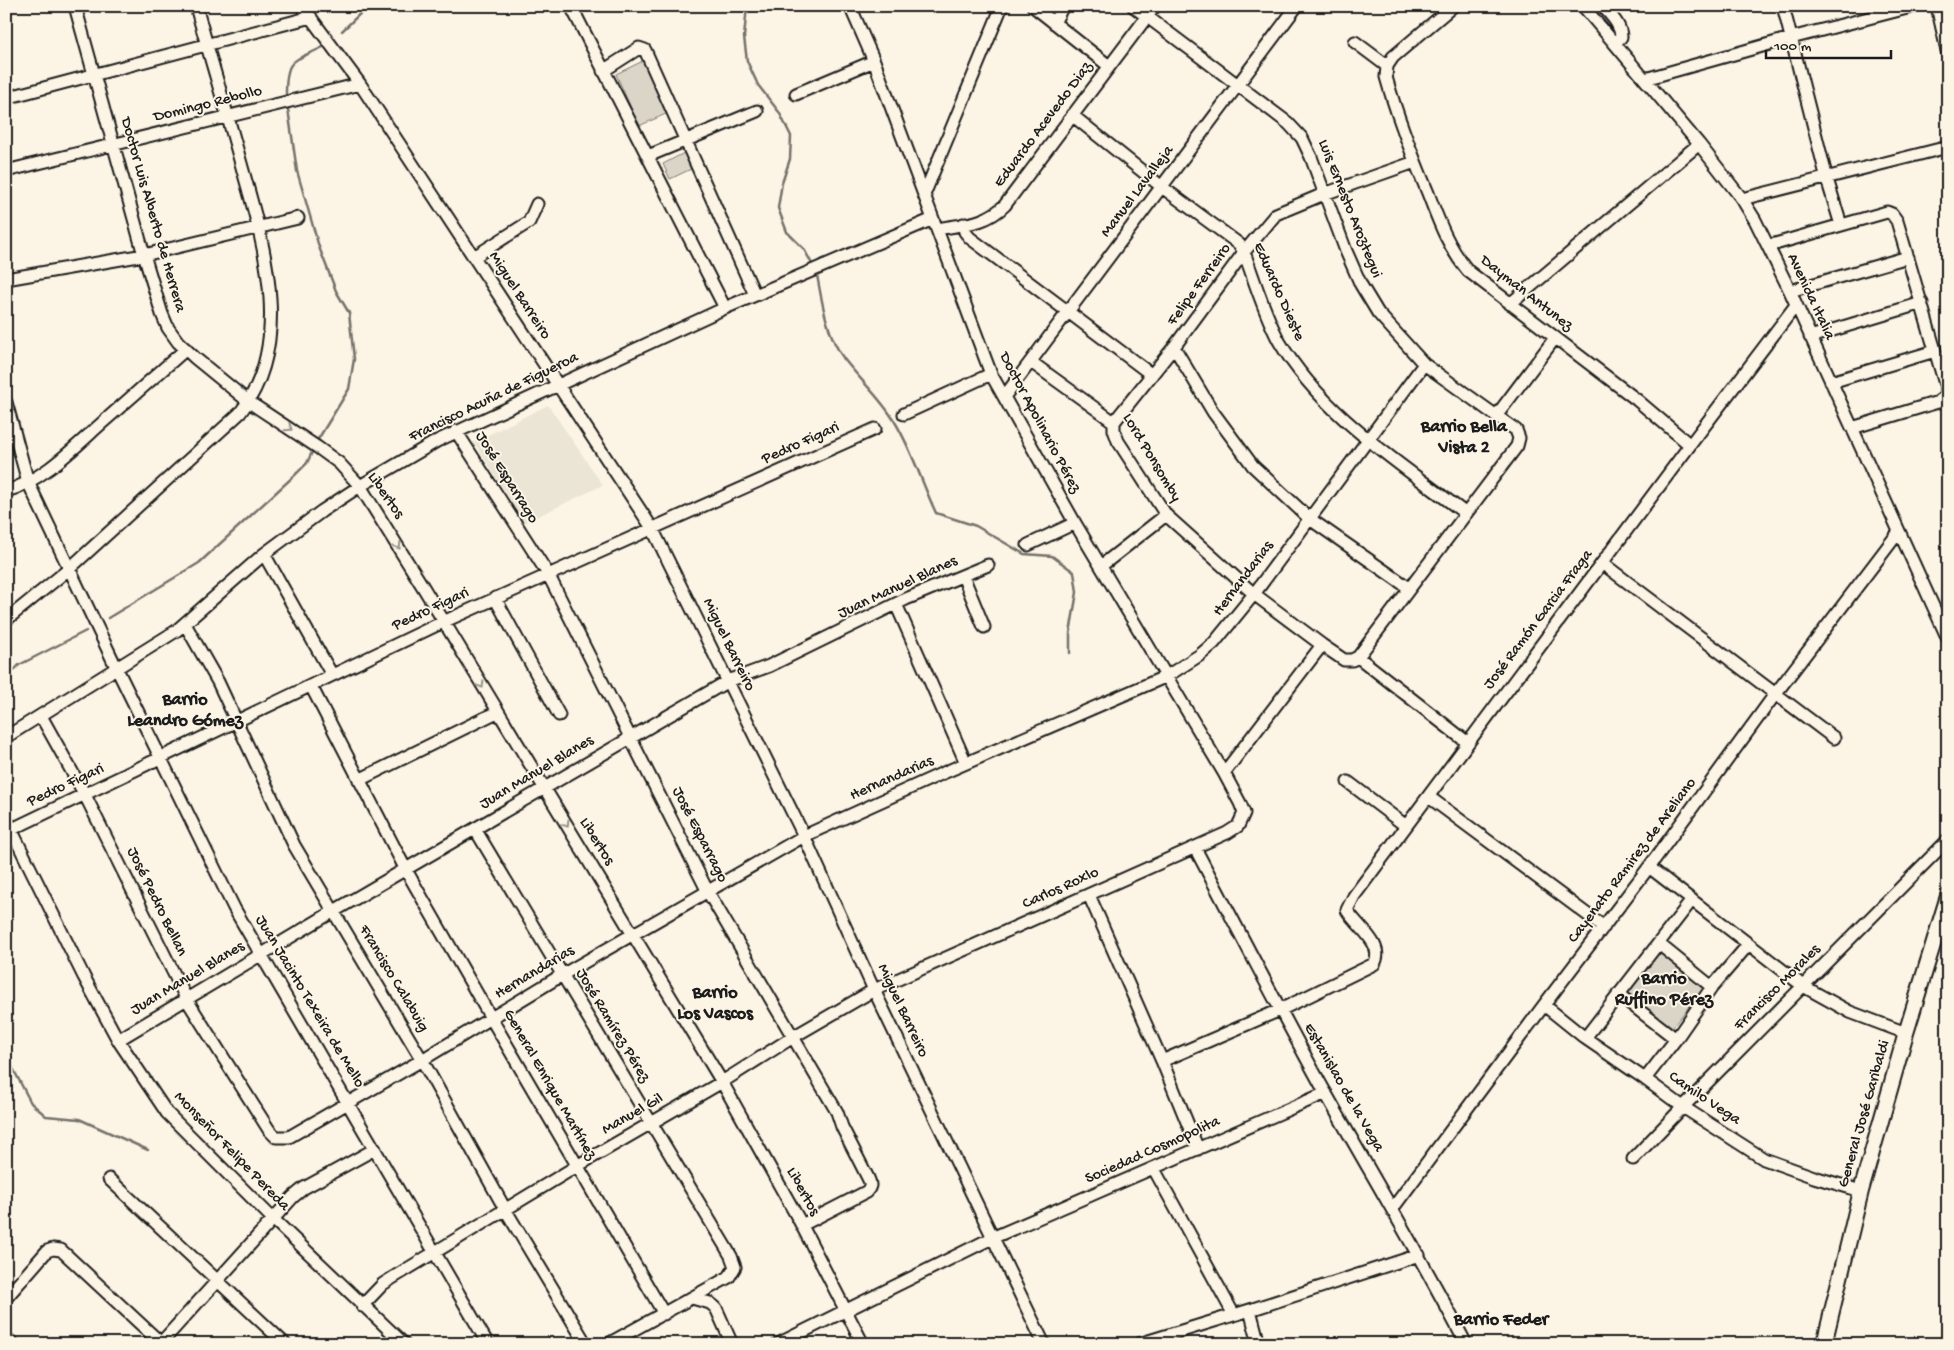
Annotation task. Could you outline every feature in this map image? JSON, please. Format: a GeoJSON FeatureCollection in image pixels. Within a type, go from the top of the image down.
{"type":"FeatureCollection","features":[{"type":"Feature","properties":{"kind":"main road","name":"General José Garibaldi"},"geometry":{"type":"LineString","coordinates":[[1824,1344],[1861,1191],[1906,1033],[1948,896]]}},
{"type":"Feature","properties":{"kind":"street","name":"Doctor Luis Alberto de Herrera"},"geometry":{"type":"LineString","coordinates":[[75,6],[144,254],[168,328],[186,349],[249,402]]}},
{"type":"Feature","properties":{"kind":"street"},"geometry":{"type":"LineString","coordinates":[[6,620],[70,568],[240,414],[249,402],[263,367],[268,344],[269,283],[266,259],[196,6]]}},
{"type":"Feature","properties":{"kind":"street","name":"Miguel Barreiro"},"geometry":{"type":"LineString","coordinates":[[302,6],[360,84],[652,528],[804,836],[874,990],[1044,1344]]}},
{"type":"Feature","properties":{"kind":"street"},"geometry":{"type":"LineString","coordinates":[[571,6],[725,308]]}},
{"type":"Feature","properties":{"kind":"street","name":"Doctor Apolinario Pérez"},"geometry":{"type":"LineString","coordinates":[[850,6],[874,61],[991,374],[1075,523],[1240,803]]}},
{"type":"Feature","properties":{"kind":"street"},"geometry":{"type":"LineString","coordinates":[[924,195],[1002,6]]}},
{"type":"Feature","properties":{"kind":"street"},"geometry":{"type":"LineString","coordinates":[[1033,6],[1109,66]]}},
{"type":"Feature","properties":{"kind":"street"},"geometry":{"type":"LineString","coordinates":[[1054,23],[1063,6]]}},
{"type":"Feature","properties":{"kind":"street","name":"Luis Ernesto Aroztegui"},"geometry":{"type":"LineString","coordinates":[[1133,6],[1288,123],[1302,138],[1312,157],[1324,194],[1361,285],[1378,313],[1424,364],[1516,430],[1519,438],[1517,446],[1466,514]]}},
{"type":"Feature","properties":{"kind":"street","name":"Eduardo Acevedo Diaz"},"geometry":{"type":"LineString","coordinates":[[935,224],[963,224],[980,221],[995,215],[1005,205],[1154,6]]}},
{"type":"Feature","properties":{"kind":"street","name":"Manuel Lavalleja"},"geometry":{"type":"LineString","coordinates":[[1004,397],[1297,6]]}},
{"type":"Feature","properties":{"kind":"street"},"geometry":{"type":"LineString","coordinates":[[1355,42],[1387,66],[1393,57],[1453,6]]}},
{"type":"Feature","properties":{"kind":"street","name":"Avenida Italia"},"geometry":{"type":"LineString","coordinates":[[1583,6],[1699,144],[1742,199],[1790,291],[1898,533],[1948,639]]}},
{"type":"Feature","properties":{"kind":"street"},"geometry":{"type":"LineString","coordinates":[[1603,6],[1618,24],[1621,32],[1621,37],[1615,43]]}},
{"type":"Feature","properties":{"kind":"street"},"geometry":{"type":"LineString","coordinates":[[1783,6],[1827,179],[1841,225]]}},
{"type":"Feature","properties":{"kind":"street"},"geometry":{"type":"LineString","coordinates":[[1645,79],[1915,6]]}},
{"type":"Feature","properties":{"kind":"street"},"geometry":{"type":"LineString","coordinates":[[1937,6],[1948,55]]}},
{"type":"Feature","properties":{"kind":"street"},"geometry":{"type":"LineString","coordinates":[[6,98],[311,17]]}},
{"type":"Feature","properties":{"kind":"street"},"geometry":{"type":"LineString","coordinates":[[603,71],[639,48],[646,50],[755,295]]}},
{"type":"Feature","properties":{"kind":"street"},"geometry":{"type":"LineString","coordinates":[[796,94],[874,61]]}},
{"type":"Feature","properties":{"kind":"street","name":"Dayman Antunez"},"geometry":{"type":"LineString","coordinates":[[1387,66],[1388,83],[1415,162],[1455,256],[1468,271],[1638,400],[1690,445]]}},
{"type":"Feature","properties":{"kind":"street","name":"Domingo Rebollo"},"geometry":{"type":"LineString","coordinates":[[6,172],[360,84]]}},
{"type":"Feature","properties":{"kind":"street"},"geometry":{"type":"LineString","coordinates":[[648,156],[757,111]]}},
{"type":"Feature","properties":{"kind":"street","name":"Eduardo Dieste"},"geometry":{"type":"LineString","coordinates":[[1072,115],[1162,188],[1239,244],[1244,252],[1279,341],[1297,367],[1342,416],[1368,439],[1466,514]]}},
{"type":"Feature","properties":{"kind":"street"},"geometry":{"type":"LineString","coordinates":[[1510,304],[1699,144]]}},
{"type":"Feature","properties":{"kind":"street"},"geometry":{"type":"LineString","coordinates":[[1742,199],[1948,147]]}},
{"type":"Feature","properties":{"kind":"street","name":"Felipe Ferreiro"},"geometry":{"type":"LineString","coordinates":[[1114,422],[1174,347],[1244,252],[1276,214],[1324,194],[1415,162]]}},
{"type":"Feature","properties":{"kind":"street"},"geometry":{"type":"LineString","coordinates":[[474,257],[529,222],[537,204]]}},
{"type":"Feature","properties":{"kind":"street"},"geometry":{"type":"LineString","coordinates":[[1768,246],[1887,212],[1892,214],[1897,221],[1947,391],[1946,396],[1943,400],[1852,428]]}},
{"type":"Feature","properties":{"kind":"street"},"geometry":{"type":"LineString","coordinates":[[6,279],[144,254],[298,218]]}},
{"type":"Feature","properties":{"kind":"street","name":"Francisco Acuña de Figueroa"},"geometry":{"type":"LineString","coordinates":[[6,737],[117,669],[185,624],[264,554],[360,486],[456,431],[755,295],[935,224]]}},
{"type":"Feature","properties":{"kind":"street"},"geometry":{"type":"LineString","coordinates":[[963,224],[965,232],[970,238],[1152,375]]}},
{"type":"Feature","properties":{"kind":"street"},"geometry":{"type":"LineString","coordinates":[[1790,291],[1908,257]]}},
{"type":"Feature","properties":{"kind":"street"},"geometry":{"type":"LineString","coordinates":[[1810,336],[1922,303]]}},
{"type":"Feature","properties":{"kind":"street","name":"José Ramón Garcia Fraga"},"geometry":{"type":"LineString","coordinates":[[1280,1010],[1374,964],[1377,958],[1376,947],[1350,916],[1348,905],[1796,305]]}},
{"type":"Feature","properties":{"kind":"street"},"geometry":{"type":"LineString","coordinates":[[1497,415],[1555,338]]}},
{"type":"Feature","properties":{"kind":"street"},"geometry":{"type":"LineString","coordinates":[[1174,347],[1213,412],[1253,466],[1310,518],[1410,588]]}},
{"type":"Feature","properties":{"kind":"street"},"geometry":{"type":"LineString","coordinates":[[6,491],[28,482],[79,443],[186,349]]}},
{"type":"Feature","properties":{"kind":"street"},"geometry":{"type":"LineString","coordinates":[[1831,382],[1935,351]]}},
{"type":"Feature","properties":{"kind":"street","name":"Lord Ponsomby"},"geometry":{"type":"LineString","coordinates":[[1031,362],[1114,422],[1114,430],[1118,441],[1166,515],[1254,594],[1322,645],[1344,660],[1352,660],[1358,657]]}},
{"type":"Feature","properties":{"kind":"street","name":"Hernandarias"},"geometry":{"type":"LineString","coordinates":[[289,1137],[422,1060],[562,975],[804,836],[1166,676],[1200,655],[1214,643],[1254,594],[1424,364]]}},
{"type":"Feature","properties":{"kind":"street"},"geometry":{"type":"LineString","coordinates":[[904,414],[991,374]]}},
{"type":"Feature","properties":{"kind":"street","name":"Juan Jacinto Texeira de Mello"},"geometry":{"type":"LineString","coordinates":[[6,402],[28,482],[234,908],[488,1344]]}},
{"type":"Feature","properties":{"kind":"street","name":"Libertos"},"geometry":{"type":"LineString","coordinates":[[249,402],[339,463],[360,486],[390,531],[497,712],[634,934],[722,1082],[802,1225],[863,1344]]}},
{"type":"Feature","properties":{"kind":"street","name":"Pedro Figari"},"geometry":{"type":"LineString","coordinates":[[8,827],[85,795],[495,598],[874,429]]}},
{"type":"Feature","properties":{"kind":"street","name":"José Esparrago"},"geometry":{"type":"LineString","coordinates":[[456,431],[548,574],[708,892],[837,1112],[842,1127],[871,1183],[866,1192],[802,1225]]}},
{"type":"Feature","properties":{"kind":"street"},"geometry":{"type":"LineString","coordinates":[[1466,514],[1358,657],[1468,743]]}},
{"type":"Feature","properties":{"kind":"street"},"geometry":{"type":"LineString","coordinates":[[1101,566],[1166,515]]}},
{"type":"Feature","properties":{"kind":"street"},"geometry":{"type":"LineString","coordinates":[[1028,544],[1075,523]]}},
{"type":"Feature","properties":{"kind":"street","name":"Cayenato Ramirez de Areliano"},"geometry":{"type":"LineString","coordinates":[[1393,1208],[1544,1005],[1650,867],[1776,693],[1898,533]]}},
{"type":"Feature","properties":{"kind":"street"},"geometry":{"type":"LineString","coordinates":[[264,554],[332,675]]}},
{"type":"Feature","properties":{"kind":"street"},"geometry":{"type":"LineString","coordinates":[[1602,563],[1834,738]]}},
{"type":"Feature","properties":{"kind":"street","name":"Juan Manuel Blanes"},"geometry":{"type":"LineString","coordinates":[[118,1040],[728,680],[799,653],[896,604],[988,565]]}},
{"type":"Feature","properties":{"kind":"street"},"geometry":{"type":"LineString","coordinates":[[962,576],[984,628]]}},
{"type":"Feature","properties":{"kind":"street"},"geometry":{"type":"LineString","coordinates":[[495,598],[559,715]]}},
{"type":"Feature","properties":{"kind":"street"},"geometry":{"type":"LineString","coordinates":[[896,604],[966,763]]}},
{"type":"Feature","properties":{"kind":"street","name":"Francisco Calabuig"},"geometry":{"type":"LineString","coordinates":[[185,624],[218,682],[294,845],[422,1060],[505,1209],[586,1344]]}},
{"type":"Feature","properties":{"kind":"street"},"geometry":{"type":"LineString","coordinates":[[1224,773],[1322,645]]}},
{"type":"Feature","properties":{"kind":"street","name":"General Enrique Martínez"},"geometry":{"type":"LineString","coordinates":[[311,686],[406,870],[490,1018],[664,1314]]}},
{"type":"Feature","properties":{"kind":"street"},"geometry":{"type":"LineString","coordinates":[[359,780],[497,712]]}},
{"type":"Feature","properties":{"kind":"street","name":"José Pedro Bellan"},"geometry":{"type":"LineString","coordinates":[[41,716],[85,795],[187,1000],[269,1130],[276,1137],[289,1137]]}},
{"type":"Feature","properties":{"kind":"street"},"geometry":{"type":"LineString","coordinates":[[1348,782],[1406,826]]}},
{"type":"Feature","properties":{"kind":"street"},"geometry":{"type":"LineString","coordinates":[[1429,797],[1604,926]]}},
{"type":"Feature","properties":{"kind":"street","name":"Carlos Roxlo"},"geometry":{"type":"LineString","coordinates":[[874,990],[1227,833],[1238,826],[1244,814],[1240,803]]}},
{"type":"Feature","properties":{"kind":"street","name":"Monseñor Felipe Pereda"},"geometry":{"type":"LineString","coordinates":[[8,827],[118,1040],[168,1113],[273,1219],[362,1306],[404,1344]]}},
{"type":"Feature","properties":{"kind":"street","name":"José Ramírez Pérez"},"geometry":{"type":"LineString","coordinates":[[475,829],[731,1256],[734,1267],[729,1277],[692,1298]]}},
{"type":"Feature","properties":{"kind":"street","name":"Francisco Morales"},"geometry":{"type":"LineString","coordinates":[[1633,1160],[1683,1107],[1948,840]]}},
{"type":"Feature","properties":{"kind":"street","name":"Estanislao de la Vega"},"geometry":{"type":"LineString","coordinates":[[1195,848],[1280,1010],[1393,1208],[1466,1344]]}},
{"type":"Feature","properties":{"kind":"street"},"geometry":{"type":"LineString","coordinates":[[1650,867],[1803,986],[1850,1012],[1906,1033]]}},
{"type":"Feature","properties":{"kind":"street"},"geometry":{"type":"LineString","coordinates":[[1089,895],[1162,1061],[1198,1149]]}},
{"type":"Feature","properties":{"kind":"street"},"geometry":{"type":"LineString","coordinates":[[1585,1038],[1692,900]]}},
{"type":"Feature","properties":{"kind":"street"},"geometry":{"type":"LineString","coordinates":[[1659,944],[1712,986]]}},
{"type":"Feature","properties":{"kind":"street"},"geometry":{"type":"LineString","coordinates":[[1645,1078],[1676,1039],[1712,986],[1748,944]]}},
{"type":"Feature","properties":{"kind":"street","name":"Manuel Gil"},"geometry":{"type":"LineString","coordinates":[[362,1306],[383,1284],[505,1209],[722,1082],[793,1037],[874,990]]}},
{"type":"Feature","properties":{"kind":"street"},"geometry":{"type":"LineString","coordinates":[[1618,994],[1676,1039]]}},
{"type":"Feature","properties":{"kind":"street","name":"Camilo Vega"},"geometry":{"type":"LineString","coordinates":[[1544,1005],[1585,1038],[1645,1078],[1683,1107],[1764,1159],[1861,1191]]}},
{"type":"Feature","properties":{"kind":"street"},"geometry":{"type":"LineString","coordinates":[[1162,1061],[1280,1010]]}},
{"type":"Feature","properties":{"kind":"street","name":"Sociedad Cosmopolita"},"geometry":{"type":"LineString","coordinates":[[778,1344],[992,1238],[1326,1093]]}},
{"type":"Feature","properties":{"kind":"street"},"geometry":{"type":"LineString","coordinates":[[6,1298],[47,1251],[53,1249],[61,1250],[161,1343],[293,1197],[304,1188],[375,1149]]}},
{"type":"Feature","properties":{"kind":"street"},"geometry":{"type":"LineString","coordinates":[[1154,1169],[1234,1315]]}},
{"type":"Feature","properties":{"kind":"street"},"geometry":{"type":"LineString","coordinates":[[109,1179],[285,1344]]}},
{"type":"Feature","properties":{"kind":"street"},"geometry":{"type":"LineString","coordinates":[[1139,1344],[1419,1255]]}},
{"type":"Feature","properties":{"kind":"street"},"geometry":{"type":"LineString","coordinates":[[608,1344],[692,1298],[710,1303],[716,1308],[732,1344]]}},
{"type":"Feature","properties":{"kind":"street"},"geometry":{"type":"LineString","coordinates":[[1250,1310],[1259,1344]]}},
{"type":"Feature","properties":{"kind":"street"},"geometry":{"type":"LineString","coordinates":[[6,1338],[13,1344]]}},
{"type":"Feature","properties":{"kind":"shaded area"},"geometry":{"type":"Polygon","coordinates":[[[643,61],[668,113],[639,126],[616,74],[643,61]]]}},
{"type":"Feature","properties":{"kind":"shaded area"},"geometry":{"type":"Polygon","coordinates":[[[684,153],[691,169],[670,179],[663,164],[684,153]]]}},
{"type":"Feature","properties":{"kind":"shaded area"},"geometry":{"type":"Polygon","coordinates":[[[548,405],[603,485],[524,523],[474,442],[548,405]]]}},
{"type":"Feature","properties":{"kind":"shaded area"},"geometry":{"type":"Polygon","coordinates":[[[1659,950],[1703,989],[1671,1029],[1626,992],[1659,950]]]}},
{"type":"Feature","properties":{"kind":"waterway"},"geometry":{"type":"LineString","coordinates":[[342,31],[368,6]]}},
{"type":"Feature","properties":{"kind":"waterway"},"geometry":{"type":"LineString","coordinates":[[747,6],[744,37],[747,61],[758,85],[779,112],[791,136],[790,159],[782,183],[778,208],[787,232],[804,249],[812,264]]}},
{"type":"Feature","properties":{"kind":"waterway"},"geometry":{"type":"LineString","coordinates":[[286,94],[286,82],[293,62],[323,47]]}},
{"type":"Feature","properties":{"kind":"waterway"},"geometry":{"type":"LineString","coordinates":[[288,109],[297,171],[319,247],[336,291],[349,313],[354,359],[349,389],[317,441]]}},
{"type":"Feature","properties":{"kind":"waterway"},"geometry":{"type":"LineString","coordinates":[[817,275],[826,318],[833,340],[850,367],[895,422],[912,455],[936,513],[976,526],[1024,554],[1052,556],[1074,572],[1077,592],[1070,633],[1070,653]]}},
{"type":"Feature","properties":{"kind":"waterway"},"geometry":{"type":"LineString","coordinates":[[108,618],[199,563],[295,475],[307,463],[313,450]]}},
{"type":"Feature","properties":{"kind":"waterway"},"geometry":{"type":"LineString","coordinates":[[6,679],[19,665],[86,631]]}},
{"type":"Feature","properties":{"kind":"waterway"},"geometry":{"type":"LineString","coordinates":[[6,1055],[31,1103],[46,1116],[79,1119],[148,1150]]}},
{"type":"Feature","properties":{"kind":"district","name":"Barrio Bella Vista 2"},"geometry":{"type":"Point","coordinates":[1464,437]}},
{"type":"Feature","properties":{"kind":"district","name":"Barrio Leandro Gómez"},"geometry":{"type":"Point","coordinates":[185,710]}},
{"type":"Feature","properties":{"kind":"district","name":"Barrio Ruffino Pérez"},"geometry":{"type":"Point","coordinates":[1664,990]}},
{"type":"Feature","properties":{"kind":"district","name":"Barrio Los Vascos"},"geometry":{"type":"Point","coordinates":[715,1003]}},
{"type":"Feature","properties":{"kind":"district","name":"Barrio Feder"},"geometry":{"type":"Point","coordinates":[1501,1320]}}]}
